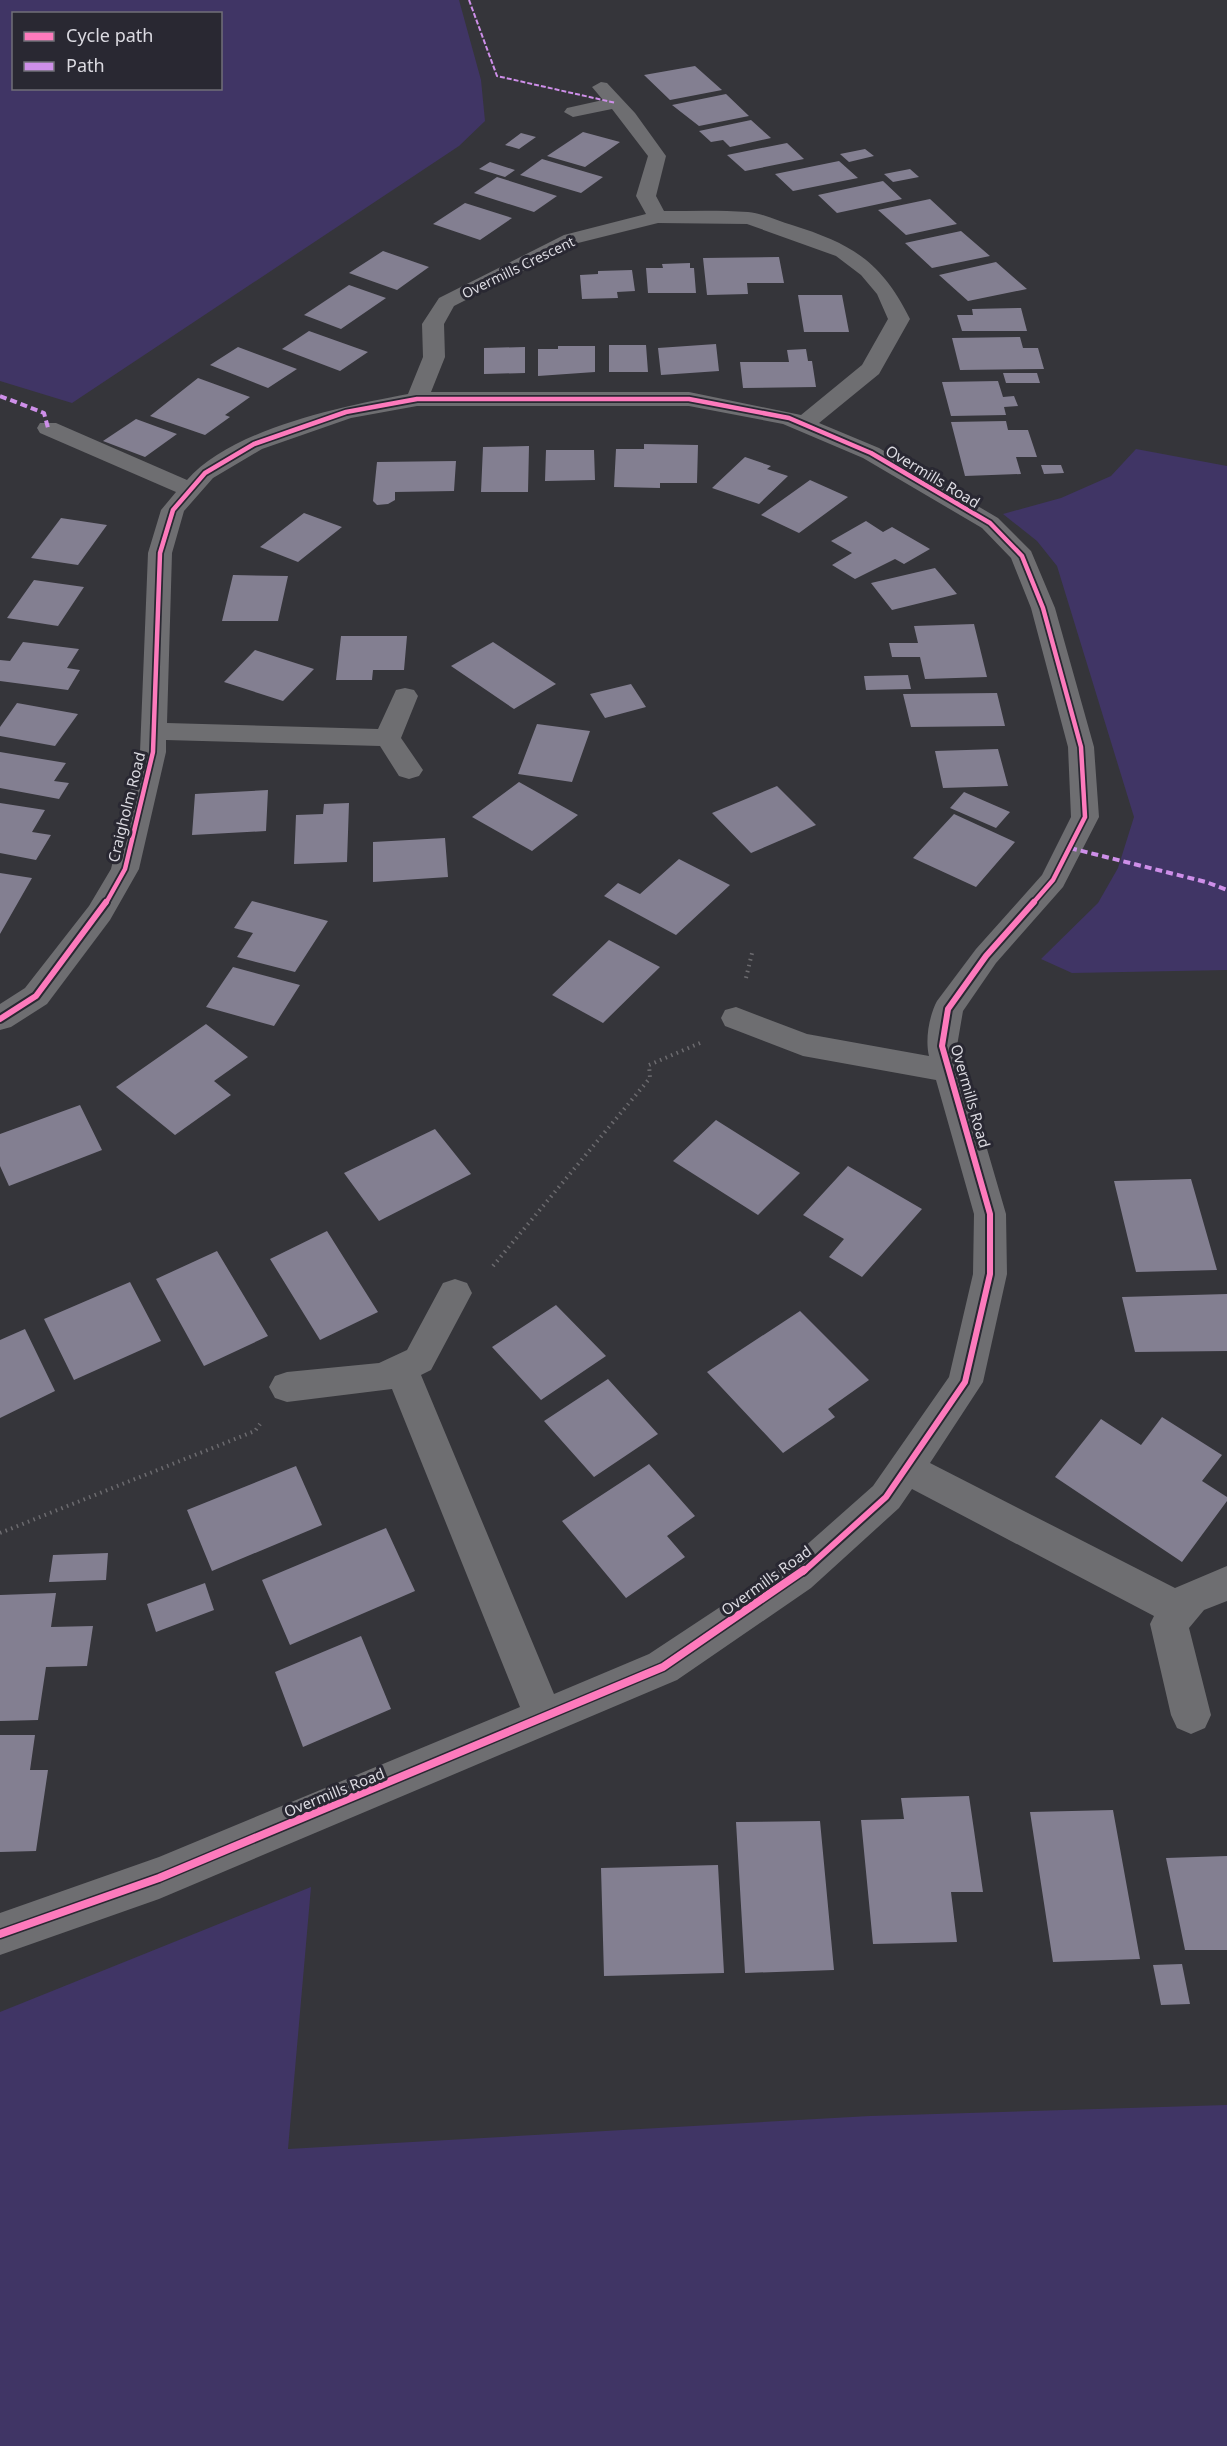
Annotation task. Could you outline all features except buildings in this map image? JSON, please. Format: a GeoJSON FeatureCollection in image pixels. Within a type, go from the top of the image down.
{"type":"FeatureCollection","features":[{"type":"Feature","properties":{"kind":"street"},"geometry":{"type":"LineString","coordinates":[[601,87],[657,156],[646,196],[658,217]]}},
{"type":"Feature","properties":{"kind":"street"},"geometry":{"type":"LineString","coordinates":[[573,112],[616,103]]}},
{"type":"Feature","properties":{"kind":"street","name":"Overmills Crescent"},"geometry":{"type":"LineString","coordinates":[[417,399],[434,357],[433,324],[446,302],[571,240],[658,217],[749,218],[843,252],[868,271],[886,292],[899,319],[871,369],[804,424]]}},
{"type":"Feature","properties":{"kind":"street","name":"Overmills Road"},"geometry":{"type":"LineString","coordinates":[[0,1934],[159,1878],[663,1667],[798,1576],[886,1497],[965,1382],[990,1274],[990,1214],[942,1046],[948,1009],[986,956],[1053,880],[1085,817],[1081,747],[1044,608],[1022,556],[990,523],[871,453],[789,418],[689,399],[417,399],[346,412],[254,444],[205,473],[190,490]]}},
{"type":"Feature","properties":{"kind":"street"},"geometry":{"type":"LineString","coordinates":[[48,428],[190,490]]}},
{"type":"Feature","properties":{"kind":"street","name":"Craigholm Road"},"geometry":{"type":"LineString","coordinates":[[0,1019],[36,996],[100,913],[125,869],[153,752],[160,553],[173,510],[190,490]]}},
{"type":"Feature","properties":{"kind":"street"},"geometry":{"type":"LineString","coordinates":[[388,738],[405,696]]}},
{"type":"Feature","properties":{"kind":"street"},"geometry":{"type":"LineString","coordinates":[[153,730],[388,738]]}},
{"type":"Feature","properties":{"kind":"street"},"geometry":{"type":"LineString","coordinates":[[388,738],[409,770]]}},
{"type":"Feature","properties":{"kind":"street","name":"Overmills Road"},"geometry":{"type":"LineString","coordinates":[[736,1018],[803,1045],[951,1071]]}},
{"type":"Feature","properties":{"kind":"street"},"geometry":{"type":"LineString","coordinates":[[287,1387],[383,1377],[419,1360],[455,1293]]}},
{"type":"Feature","properties":{"kind":"street"},"geometry":{"type":"LineString","coordinates":[[401,1369],[544,1717]]}},
{"type":"Feature","properties":{"kind":"street"},"geometry":{"type":"LineString","coordinates":[[906,1468],[1180,1610]]}},
{"type":"Feature","properties":{"kind":"street"},"geometry":{"type":"LineString","coordinates":[[1191,1715],[1168,1624],[1191,1598],[1227,1583]]}},
{"type":"Feature","properties":{"kind":"path"},"geometry":{"type":"LineString","coordinates":[[455,1293],[482,1280],[650,1078],[649,1065],[699,1044],[736,1018],[753,949]]}},
{"type":"Feature","properties":{"kind":"path"},"geometry":{"type":"LineString","coordinates":[[0,1533],[255,1431],[287,1387]]}},
{"type":"Feature","properties":{"kind":"shaded area"},"geometry":{"type":"Polygon","coordinates":[[[0,0],[459,0],[481,80],[485,121],[459,146],[72,403],[0,381],[0,0]]]}},
{"type":"Feature","properties":{"kind":"shaded area"},"geometry":{"type":"Polygon","coordinates":[[[1136,449],[1227,466],[1227,970],[1072,973],[1041,959],[1098,903],[1118,868],[1134,817],[1057,566],[1037,541],[1003,514],[1061,498],[1111,476],[1136,449]]]}},
{"type":"Feature","properties":{"kind":"shaded area"},"geometry":{"type":"Polygon","coordinates":[[[311,1887],[288,2149],[870,2116],[1227,2105],[1227,2446],[0,2446],[0,2012],[311,1887]]]}},
{"type":"Feature","properties":{"kind":"marked path"},"geometry":{"type":"LineString","coordinates":[[469,0],[497,76],[616,103]]}},
{"type":"Feature","properties":{"kind":"marked path"},"geometry":{"type":"LineString","coordinates":[[0,396],[44,413],[48,428]]}},
{"type":"Feature","properties":{"kind":"marked path"},"geometry":{"type":"LineString","coordinates":[[1070,848],[1206,882],[1227,890]]}},
{"type":"Feature","properties":{"kind":"cycle path"},"geometry":{"type":"LineString","coordinates":[[0,1019],[36,996],[100,913],[125,869],[153,752],[160,553],[173,510],[205,473],[254,444],[346,412],[417,399],[689,399],[789,418],[871,453],[990,523],[1022,556],[1043,608],[1081,747],[1085,817],[1053,880],[986,956],[948,1009],[942,1046],[990,1214],[990,1274],[965,1382],[886,1497],[798,1576],[663,1667],[159,1878],[0,1934]]}}]}
